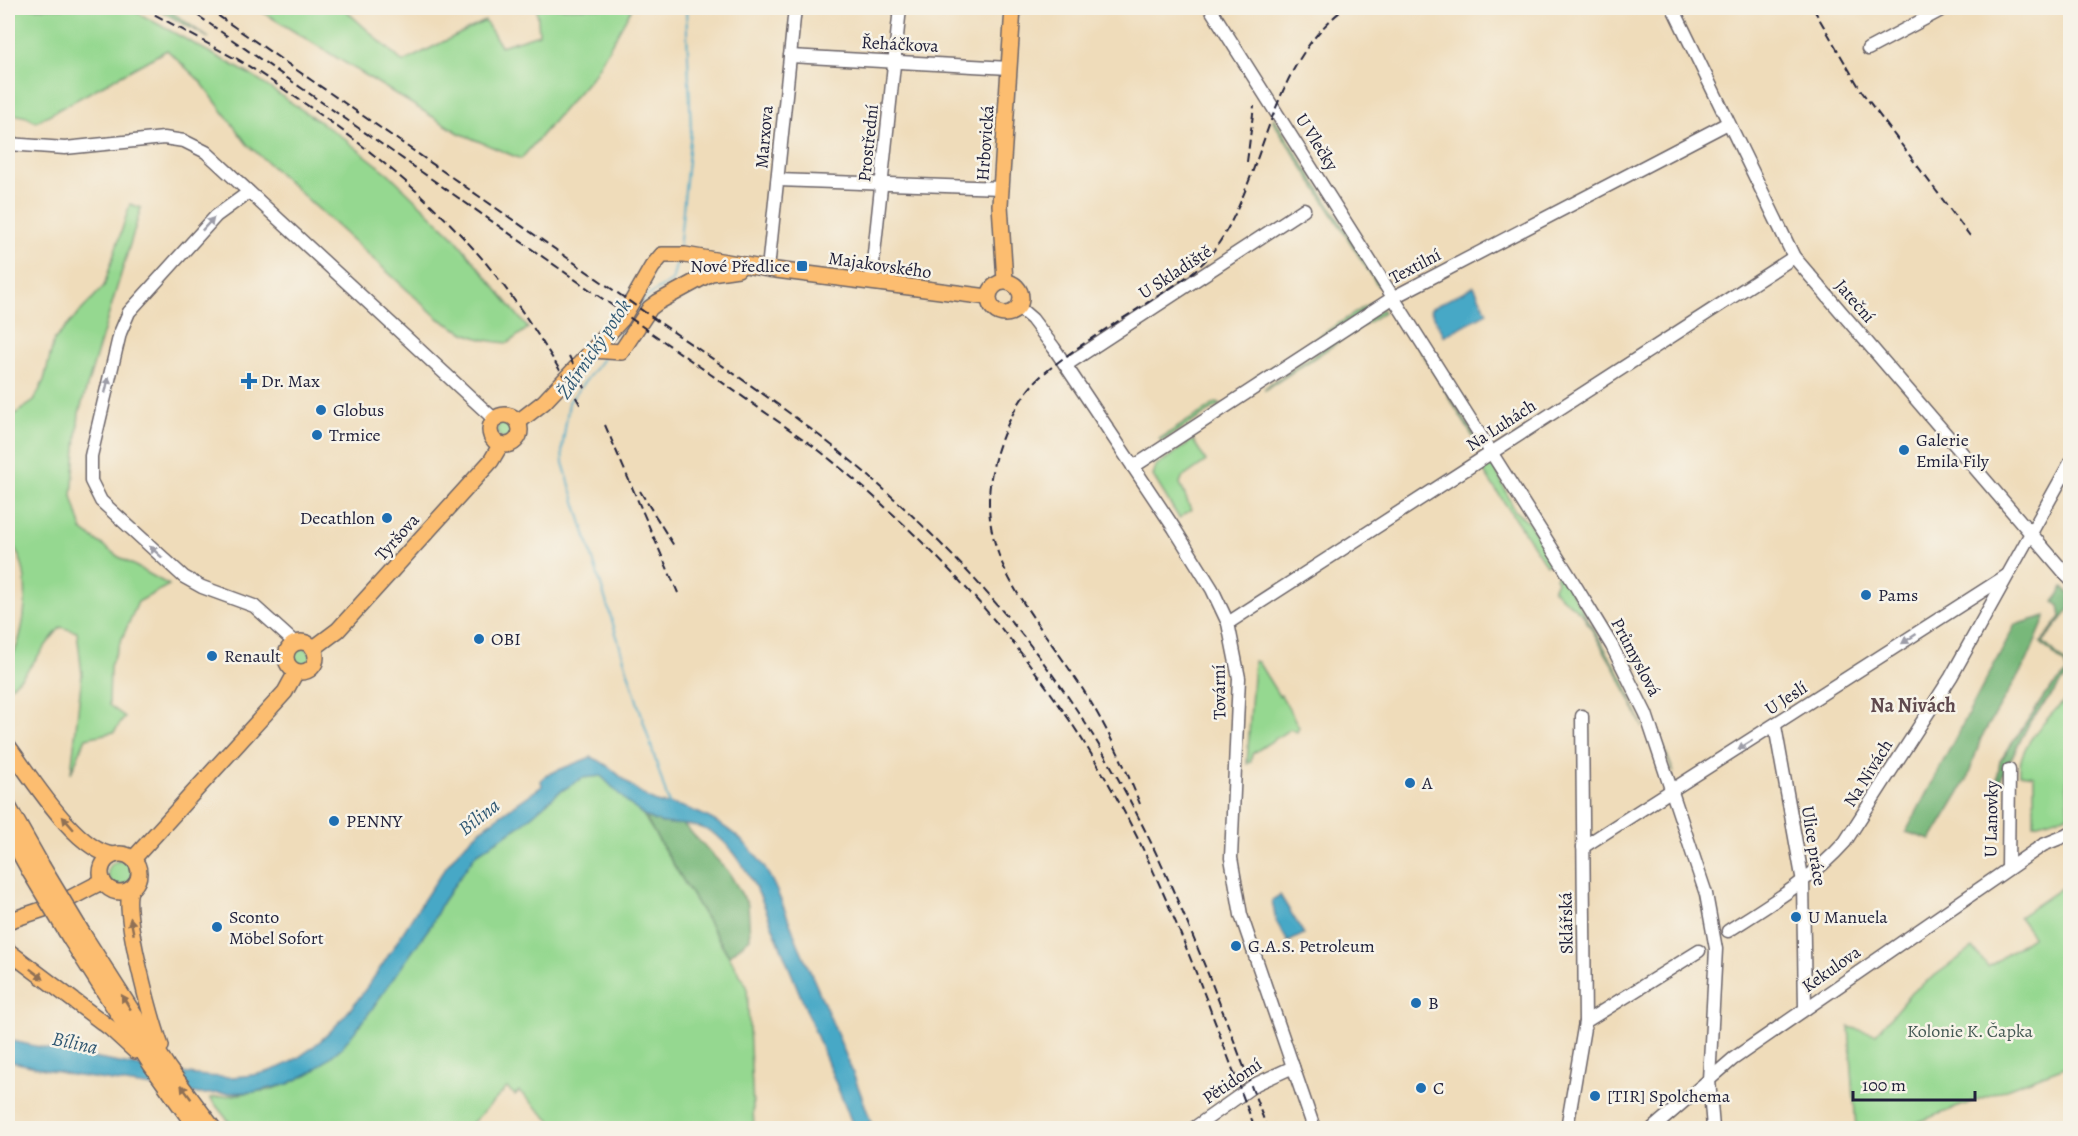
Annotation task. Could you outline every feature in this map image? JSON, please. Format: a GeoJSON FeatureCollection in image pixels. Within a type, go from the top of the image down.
{"type":"FeatureCollection","features":[{"type":"Feature","properties":{"kind":"main road","name":"Hrbovická"},"geometry":{"type":"LineString","coordinates":[[1005,281],[1000,235],[1001,188],[1012,8]]}},
{"type":"Feature","properties":{"kind":"main road","name":"Majakovského"},"geometry":{"type":"LineString","coordinates":[[644,280],[662,255],[678,255],[988,297]]}},
{"type":"Feature","properties":{"kind":"main road","name":"Majakovského"},"geometry":{"type":"LineString","coordinates":[[604,351],[624,349],[651,308],[669,295],[723,270],[768,269]]}},
{"type":"Feature","properties":{"kind":"main road","name":"Tyršova"},"geometry":{"type":"LineString","coordinates":[[314,648],[338,630],[377,588],[491,461],[501,444],[510,444],[517,439],[520,430],[518,422],[604,351],[644,280]]}},
{"type":"Feature","properties":{"kind":"main road"},"geometry":{"type":"LineString","coordinates":[[1005,281],[1018,288],[1021,298],[1018,307],[1007,314],[999,313],[990,305],[988,297],[992,287],[1005,281]]}},
{"type":"Feature","properties":{"kind":"main road"},"geometry":{"type":"LineString","coordinates":[[501,444],[490,434],[494,419],[507,415],[518,422]]}},
{"type":"Feature","properties":{"kind":"main road"},"geometry":{"type":"LineString","coordinates":[[295,643],[307,643],[314,648],[316,658],[313,668],[305,672],[296,672],[287,664],[285,657],[290,646],[295,643]]}},
{"type":"Feature","properties":{"kind":"main road"},"geometry":{"type":"LineString","coordinates":[[133,859],[285,692],[296,672]]}},
{"type":"Feature","properties":{"kind":"main road"},"geometry":{"type":"LineString","coordinates":[[8,746],[69,825],[94,849],[114,855],[124,854],[133,859],[139,875],[131,889],[128,905],[146,997],[170,1069]]}},
{"type":"Feature","properties":{"kind":"main road"},"geometry":{"type":"LineString","coordinates":[[8,806],[36,869]]}},
{"type":"Feature","properties":{"kind":"main road"},"geometry":{"type":"LineString","coordinates":[[8,832],[36,869],[151,1065],[183,1112],[213,1128]]}},
{"type":"Feature","properties":{"kind":"main road"},"geometry":{"type":"LineString","coordinates":[[114,855],[102,866],[103,881],[114,891],[131,889]]}},
{"type":"Feature","properties":{"kind":"main road"},"geometry":{"type":"LineString","coordinates":[[8,921],[59,904],[103,881]]}},
{"type":"Feature","properties":{"kind":"main road"},"geometry":{"type":"LineString","coordinates":[[77,937],[170,1069],[199,1122]]}},
{"type":"Feature","properties":{"kind":"main road"},"geometry":{"type":"LineString","coordinates":[[8,951],[110,1028],[151,1065]]}},
{"type":"Feature","properties":{"kind":"street","name":"Marxova"},"geometry":{"type":"LineString","coordinates":[[768,269],[795,8]]}},
{"type":"Feature","properties":{"kind":"street","name":"Prostřední"},"geometry":{"type":"LineString","coordinates":[[871,282],[900,8]]}},
{"type":"Feature","properties":{"kind":"street","name":"U Vlečky"},"geometry":{"type":"LineString","coordinates":[[1210,8],[1394,297]]}},
{"type":"Feature","properties":{"kind":"street","name":"Jateční"},"geometry":{"type":"LineString","coordinates":[[1673,8],[1794,258],[2070,579]]}},
{"type":"Feature","properties":{"kind":"street"},"geometry":{"type":"LineString","coordinates":[[1868,49],[1945,8]]}},
{"type":"Feature","properties":{"kind":"street","name":"Řeháčkova"},"geometry":{"type":"LineString","coordinates":[[790,56],[1009,68]]}},
{"type":"Feature","properties":{"kind":"street","name":"Textilní"},"geometry":{"type":"LineString","coordinates":[[1133,466],[1394,297],[1728,123]]}},
{"type":"Feature","properties":{"kind":"street"},"geometry":{"type":"LineString","coordinates":[[8,144],[65,148],[164,138],[184,141],[206,152],[494,419]]}},
{"type":"Feature","properties":{"kind":"street"},"geometry":{"type":"LineString","coordinates":[[778,180],[1001,188]]}},
{"type":"Feature","properties":{"kind":"street"},"geometry":{"type":"LineString","coordinates":[[249,192],[216,216],[129,312],[120,333],[91,456],[91,481],[100,501],[184,577],[202,587],[254,606],[295,643]]}},
{"type":"Feature","properties":{"kind":"street","name":"U Skladiště"},"geometry":{"type":"LineString","coordinates":[[1066,365],[1304,209]]}},
{"type":"Feature","properties":{"kind":"street","name":"Na Luhách"},"geometry":{"type":"LineString","coordinates":[[1228,623],[1794,258]]}},
{"type":"Feature","properties":{"kind":"street","name":"Průmyslová"},"geometry":{"type":"LineString","coordinates":[[1394,297],[1612,646],[1646,714],[1706,894],[1714,932],[1715,969],[1709,1080],[1713,1128]]}},
{"type":"Feature","properties":{"kind":"street","name":"Tovární"},"geometry":{"type":"LineString","coordinates":[[1018,307],[1032,319],[1066,365],[1196,562],[1228,623],[1239,678],[1232,834],[1234,882],[1241,915],[1314,1128]]}},
{"type":"Feature","properties":{"kind":"street","name":"Na Nivách"},"geometry":{"type":"LineString","coordinates":[[1728,931],[1803,882],[1824,866],[1845,842],[1951,677],[2070,463]]}},
{"type":"Feature","properties":{"kind":"street","name":"U Jeslí"},"geometry":{"type":"LineString","coordinates":[[1583,847],[2007,576]]}},
{"type":"Feature","properties":{"kind":"street","name":"Sklářská"},"geometry":{"type":"LineString","coordinates":[[1567,1128],[1585,1022],[1582,716]]}},
{"type":"Feature","properties":{"kind":"street","name":"Ulice práce"},"geometry":{"type":"LineString","coordinates":[[1775,726],[1803,882],[1805,1010]]}},
{"type":"Feature","properties":{"kind":"street","name":"U Lanovky"},"geometry":{"type":"LineString","coordinates":[[2008,868],[2010,770]]}},
{"type":"Feature","properties":{"kind":"street","name":"Kekulova"},"geometry":{"type":"LineString","coordinates":[[1653,1128],[1733,1059],[2043,844],[2070,834]]}},
{"type":"Feature","properties":{"kind":"street"},"geometry":{"type":"LineString","coordinates":[[1585,1022],[1699,951]]}},
{"type":"Feature","properties":{"kind":"street","name":"Pětidomí"},"geometry":{"type":"LineString","coordinates":[[1194,1128],[1256,1084],[1293,1067]]}},
{"type":"Feature","properties":{"kind":"green space"},"geometry":{"type":"Polygon","coordinates":[[[8,8],[129,8],[249,74],[342,137],[389,174],[455,238],[528,328],[508,343],[497,342],[472,336],[438,318],[247,144],[201,82],[167,50],[36,122],[27,117],[8,113],[8,8]]]}},
{"type":"Feature","properties":{"kind":"green space"},"geometry":{"type":"Polygon","coordinates":[[[155,8],[166,8],[209,38],[155,8]]]}},
{"type":"Feature","properties":{"kind":"green space"},"geometry":{"type":"Polygon","coordinates":[[[256,8],[343,8],[403,62],[485,21],[501,46],[539,34],[537,8],[632,8],[595,73],[521,159],[459,133],[256,8]]]}},
{"type":"Feature","properties":{"kind":"green space"},"geometry":{"type":"Polygon","coordinates":[[[1274,118],[1380,285],[1378,286],[1273,121],[1274,118]]]}},
{"type":"Feature","properties":{"kind":"green space"},"geometry":{"type":"Polygon","coordinates":[[[130,204],[141,208],[79,413],[72,496],[82,530],[119,557],[169,585],[138,602],[110,666],[109,705],[125,717],[114,732],[86,738],[71,773],[82,674],[77,632],[61,627],[30,667],[8,689],[8,662],[14,653],[22,629],[25,587],[22,564],[8,530],[6,488],[8,419],[34,401],[44,380],[54,340],[104,286],[130,204]]]}},
{"type":"Feature","properties":{"kind":"green space"},"geometry":{"type":"Polygon","coordinates":[[[1372,302],[1374,305],[1261,378],[1256,377],[1372,302]]]}},
{"type":"Feature","properties":{"kind":"green space"},"geometry":{"type":"Polygon","coordinates":[[[1382,309],[1384,312],[1265,390],[1265,388],[1382,309]]]}},
{"type":"Feature","properties":{"kind":"green space"},"geometry":{"type":"Polygon","coordinates":[[[1399,315],[1475,436],[1473,437],[1399,315]]]}},
{"type":"Feature","properties":{"kind":"green space"},"geometry":{"type":"Polygon","coordinates":[[[1216,403],[1221,404],[1162,441],[1159,439],[1216,403]]]}},
{"type":"Feature","properties":{"kind":"green space"},"geometry":{"type":"Polygon","coordinates":[[[506,421],[512,424],[515,430],[512,436],[506,439],[500,436],[497,430],[500,424],[506,421]]]}},
{"type":"Feature","properties":{"kind":"green space"},"geometry":{"type":"Polygon","coordinates":[[[1193,440],[1206,461],[1182,478],[1180,483],[1191,510],[1179,518],[1153,476],[1156,466],[1193,440]]]}},
{"type":"Feature","properties":{"kind":"green space"},"geometry":{"type":"Polygon","coordinates":[[[1486,464],[1494,466],[1515,511],[1529,523],[1553,561],[1546,565],[1482,469],[1486,464]]]}},
{"type":"Feature","properties":{"kind":"green space"},"geometry":{"type":"Polygon","coordinates":[[[1560,573],[1623,679],[1643,728],[1619,676],[1583,615],[1553,590],[1557,581],[1555,577],[1560,573]]]}},
{"type":"Feature","properties":{"kind":"green space"},"geometry":{"type":"Polygon","coordinates":[[[2063,587],[2070,595],[2070,609],[2043,642],[2070,667],[2070,673],[2031,720],[1999,782],[1997,781],[2000,761],[2045,695],[2067,673],[2065,665],[2041,643],[2061,617],[2059,606],[2054,602],[2063,587]]]}},
{"type":"Feature","properties":{"kind":"green space"},"geometry":{"type":"Polygon","coordinates":[[[1598,611],[1636,677],[1674,773],[1598,611]]]}},
{"type":"Feature","properties":{"kind":"green space"},"geometry":{"type":"Polygon","coordinates":[[[2046,616],[2027,661],[1981,738],[1967,780],[1931,840],[1906,832],[2015,625],[2046,616]]]}},
{"type":"Feature","properties":{"kind":"green space"},"geometry":{"type":"Polygon","coordinates":[[[301,647],[308,650],[311,657],[308,664],[301,667],[294,664],[291,657],[294,650],[301,647]]]}},
{"type":"Feature","properties":{"kind":"green space"},"geometry":{"type":"Polygon","coordinates":[[[1254,661],[1258,662],[1279,696],[1281,695],[1299,727],[1297,732],[1290,729],[1252,754],[1251,762],[1247,764],[1254,661]]]}},
{"type":"Feature","properties":{"kind":"green space"},"geometry":{"type":"Polygon","coordinates":[[[2070,694],[2070,762],[2066,763],[2069,815],[2034,824],[2034,776],[2020,774],[2020,763],[2037,731],[2070,694]]]}},
{"type":"Feature","properties":{"kind":"green space"},"geometry":{"type":"Polygon","coordinates":[[[601,776],[644,816],[747,986],[754,1128],[558,1128],[519,1091],[515,1095],[507,1088],[467,1128],[234,1128],[210,1098],[269,1090],[288,1084],[312,1072],[341,1048],[431,925],[443,901],[476,854],[520,826],[558,793],[582,778],[601,776]]]}},
{"type":"Feature","properties":{"kind":"green space"},"geometry":{"type":"Polygon","coordinates":[[[644,816],[662,823],[683,824],[728,871],[748,905],[750,938],[729,956],[644,816]]]}},
{"type":"Feature","properties":{"kind":"green space"},"geometry":{"type":"Polygon","coordinates":[[[120,861],[125,862],[131,868],[131,878],[125,884],[120,885],[115,884],[109,878],[108,873],[109,868],[115,862],[120,861]]]}},
{"type":"Feature","properties":{"kind":"green space","name":"Kolonie K. Čapka"},"geometry":{"type":"Polygon","coordinates":[[[2070,882],[2070,1065],[1902,1128],[1856,1128],[1849,1027],[1876,1034],[1912,992],[1973,948],[1988,967],[2033,936],[2019,917],[2070,882]]]}},
{"type":"Feature","properties":{"kind":"water"},"geometry":{"type":"Polygon","coordinates":[[[1474,286],[1487,313],[1444,336],[1430,309],[1474,286]]]}},
{"type":"Feature","properties":{"kind":"water"},"geometry":{"type":"Polygon","coordinates":[[[591,757],[608,766],[637,791],[654,801],[680,806],[719,824],[740,839],[761,862],[776,889],[829,1014],[873,1128],[854,1128],[761,898],[735,854],[706,829],[663,823],[645,816],[627,803],[601,776],[582,778],[558,793],[520,826],[476,854],[443,901],[431,925],[362,1023],[341,1048],[312,1072],[288,1084],[254,1092],[200,1094],[72,1075],[8,1061],[8,1040],[117,1063],[206,1076],[232,1077],[258,1074],[291,1062],[320,1041],[347,1014],[371,982],[436,881],[466,843],[497,817],[542,786],[541,780],[546,775],[591,757]]]}},
{"type":"Feature","properties":{"kind":"water"},"geometry":{"type":"Polygon","coordinates":[[[1280,895],[1304,934],[1288,942],[1276,921],[1272,900],[1280,895]]]}},
{"type":"Feature","properties":{"kind":"waterway","name":"Ždírnický potok"},"geometry":{"type":"LineString","coordinates":[[679,250],[691,130],[686,8]]}},
{"type":"Feature","properties":{"kind":"waterway","name":"Ždírnický potok"},"geometry":{"type":"LineString","coordinates":[[612,346],[646,297],[672,281],[677,261]]}},
{"type":"Feature","properties":{"kind":"waterway","name":"Ždírnický potok"},"geometry":{"type":"LineString","coordinates":[[605,356],[569,402],[562,449],[563,463],[670,807]]}},
{"type":"Feature","properties":{"kind":"railway"},"geometry":{"type":"LineString","coordinates":[[143,8],[243,63]]}},
{"type":"Feature","properties":{"kind":"railway"},"geometry":{"type":"LineString","coordinates":[[187,8],[816,448],[865,489],[956,577],[1036,673],[1073,725],[1106,779],[1136,835],[1169,907],[1255,1128]]}},
{"type":"Feature","properties":{"kind":"railway"},"geometry":{"type":"LineString","coordinates":[[207,8],[781,407],[870,477],[965,569],[1049,670],[1085,723],[1117,777],[1147,833],[1173,891],[1222,1009],[1267,1128]]}},
{"type":"Feature","properties":{"kind":"railway"},"geometry":{"type":"LineString","coordinates":[[1140,804],[1105,726],[1021,599],[1006,572],[995,543],[989,513],[991,480],[1000,443],[1016,408],[1040,377],[1081,346],[1186,278],[1208,258],[1231,221],[1283,91],[1299,60],[1319,32],[1345,8]]}},
{"type":"Feature","properties":{"kind":"railway"},"geometry":{"type":"LineString","coordinates":[[1813,8],[1862,92],[1970,236]]}},
{"type":"Feature","properties":{"kind":"railway"},"geometry":{"type":"LineString","coordinates":[[236,58],[336,126],[368,151],[399,176],[458,232],[512,296],[548,350],[581,406]]}},
{"type":"Feature","properties":{"kind":"railway"},"geometry":{"type":"LineString","coordinates":[[1247,162],[1254,106]]}},
{"type":"Feature","properties":{"kind":"railway"},"geometry":{"type":"LineString","coordinates":[[569,356],[586,390]]}},
{"type":"Feature","properties":{"kind":"railway"},"geometry":{"type":"LineString","coordinates":[[605,425],[678,593]]}},
{"type":"Feature","properties":{"kind":"railway"},"geometry":{"type":"LineString","coordinates":[[640,491],[674,546]]}},
{"type":"Feature","properties":{"kind":"place","name":"Nové Předlice"},"geometry":{"type":"Point","coordinates":[802,266]}},
{"type":"Feature","properties":{"kind":"place","name":"Dr. Max"},"geometry":{"type":"Point","coordinates":[249,381]}},
{"type":"Feature","properties":{"kind":"place","name":"Globus"},"geometry":{"type":"Point","coordinates":[321,410]}},
{"type":"Feature","properties":{"kind":"place","name":"Trmice"},"geometry":{"type":"Point","coordinates":[317,435]}},
{"type":"Feature","properties":{"kind":"place","name":"Galerie Emila Fily"},"geometry":{"type":"Point","coordinates":[1904,450]}},
{"type":"Feature","properties":{"kind":"place","name":"Decathlon"},"geometry":{"type":"Point","coordinates":[387,518]}},
{"type":"Feature","properties":{"kind":"place","name":"Pams"},"geometry":{"type":"Point","coordinates":[1866,595]}},
{"type":"Feature","properties":{"kind":"place","name":"OBI"},"geometry":{"type":"Point","coordinates":[479,639]}},
{"type":"Feature","properties":{"kind":"place","name":"Renault"},"geometry":{"type":"Point","coordinates":[212,656]}},
{"type":"Feature","properties":{"kind":"place","name":"A"},"geometry":{"type":"Point","coordinates":[1410,783]}},
{"type":"Feature","properties":{"kind":"place","name":"PENNY"},"geometry":{"type":"Point","coordinates":[334,821]}},
{"type":"Feature","properties":{"kind":"place","name":"U Manuela"},"geometry":{"type":"Point","coordinates":[1796,917]}},
{"type":"Feature","properties":{"kind":"place","name":"Sconto Möbel Sofort"},"geometry":{"type":"Point","coordinates":[217,927]}},
{"type":"Feature","properties":{"kind":"place","name":"G.A.S. Petroleum"},"geometry":{"type":"Point","coordinates":[1236,946]}},
{"type":"Feature","properties":{"kind":"place","name":"B"},"geometry":{"type":"Point","coordinates":[1416,1003]}},
{"type":"Feature","properties":{"kind":"place","name":"C"},"geometry":{"type":"Point","coordinates":[1421,1088]}},
{"type":"Feature","properties":{"kind":"place","name":"[TIR] Spolchema"},"geometry":{"type":"Point","coordinates":[1595,1096]}},
{"type":"Feature","properties":{"kind":"district","name":"Na Nivách"},"geometry":{"type":"Point","coordinates":[1913,705]}},
{"type":"Feature","properties":{"kind":"water label","name":"Bílina"},"geometry":{"type":"Point","coordinates":[479,817]}},
{"type":"Feature","properties":{"kind":"water label","name":"Bílina"},"geometry":{"type":"Point","coordinates":[75,1043]}}]}
